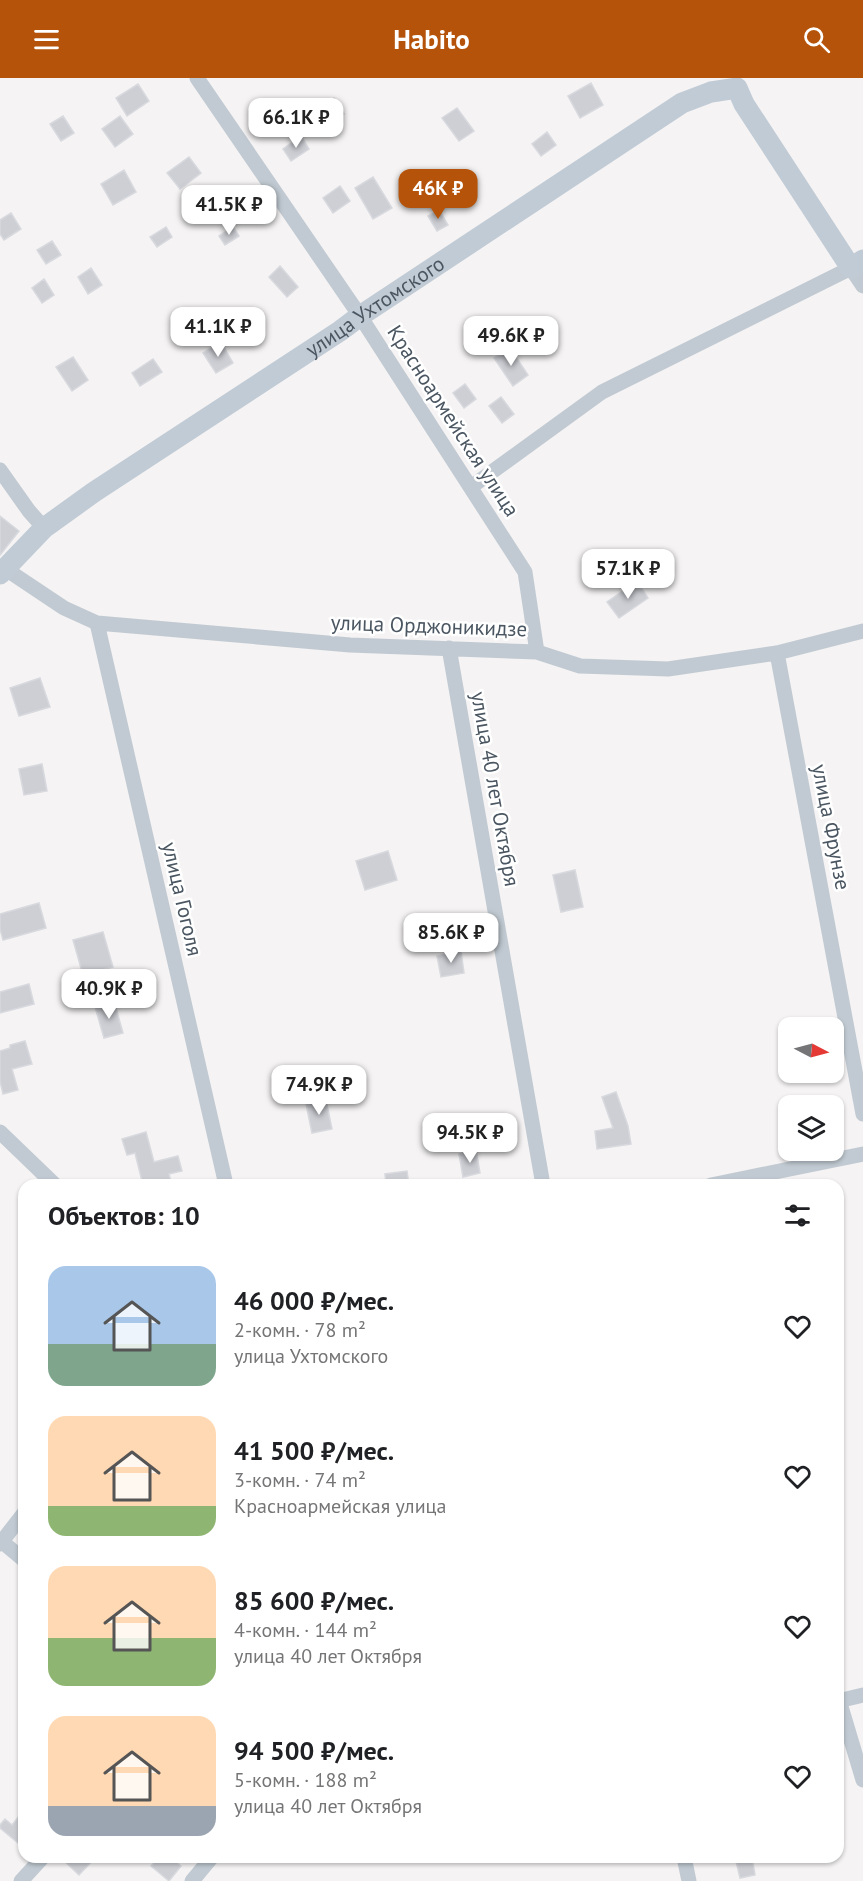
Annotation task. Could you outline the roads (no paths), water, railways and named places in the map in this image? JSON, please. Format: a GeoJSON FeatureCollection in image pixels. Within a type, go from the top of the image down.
{"type":"FeatureCollection","features":[{"type":"Feature","properties":{"kind":"main road","name":"улица Ухтомского"},"geometry":{"type":"LineString","coordinates":[[2,571],[44,528],[94,492],[682,103],[733,83]]}},
{"type":"Feature","properties":{"kind":"main road"},"geometry":{"type":"LineString","coordinates":[[733,83],[744,104],[857,264]]}},
{"type":"Feature","properties":{"kind":"street","name":"Красноармейская улица"},"geometry":{"type":"LineString","coordinates":[[197,78],[360,316],[525,572],[537,652]]}},
{"type":"Feature","properties":{"kind":"street"},"geometry":{"type":"LineString","coordinates":[[471,487],[602,392],[857,264],[863,286]]}},
{"type":"Feature","properties":{"kind":"street"},"geometry":{"type":"LineString","coordinates":[[0,470],[44,528]]}},
{"type":"Feature","properties":{"kind":"street","name":"улица Орджоникидзе"},"geometry":{"type":"LineString","coordinates":[[2,571],[63,608],[97,623],[350,645],[537,652],[580,666],[668,669],[777,654],[863,631]]}},
{"type":"Feature","properties":{"kind":"street","name":"улица Гоголя"},"geometry":{"type":"LineString","coordinates":[[97,623],[225,1179]]}},
{"type":"Feature","properties":{"kind":"street","name":"улица 40 лет Октября"},"geometry":{"type":"LineString","coordinates":[[449,648],[542,1179]]}},
{"type":"Feature","properties":{"kind":"street","name":"улица Фрунзе"},"geometry":{"type":"LineString","coordinates":[[777,654],[863,1114]]}},
{"type":"Feature","properties":{"kind":"street"},"geometry":{"type":"LineString","coordinates":[[0,1132],[49,1179]]}},
{"type":"Feature","properties":{"kind":"street"},"geometry":{"type":"LineString","coordinates":[[740,1179],[863,1154]]}},
{"type":"Feature","properties":{"kind":"street"},"geometry":{"type":"LineString","coordinates":[[18,1521],[1,1542],[18,1555]]}},
{"type":"Feature","properties":{"kind":"street"},"geometry":{"type":"LineString","coordinates":[[844,1700],[863,1695]]}},
{"type":"Feature","properties":{"kind":"street"},"geometry":{"type":"LineString","coordinates":[[844,1717],[863,1780]]}},
{"type":"Feature","properties":{"kind":"street"},"geometry":{"type":"LineString","coordinates":[[21,1881],[37,1863]]}},
{"type":"Feature","properties":{"kind":"street"},"geometry":{"type":"LineString","coordinates":[[192,1881],[207,1863]]}},
{"type":"Feature","properties":{"kind":"street"},"geometry":{"type":"LineString","coordinates":[[685,1863],[689,1881]]}}]}
